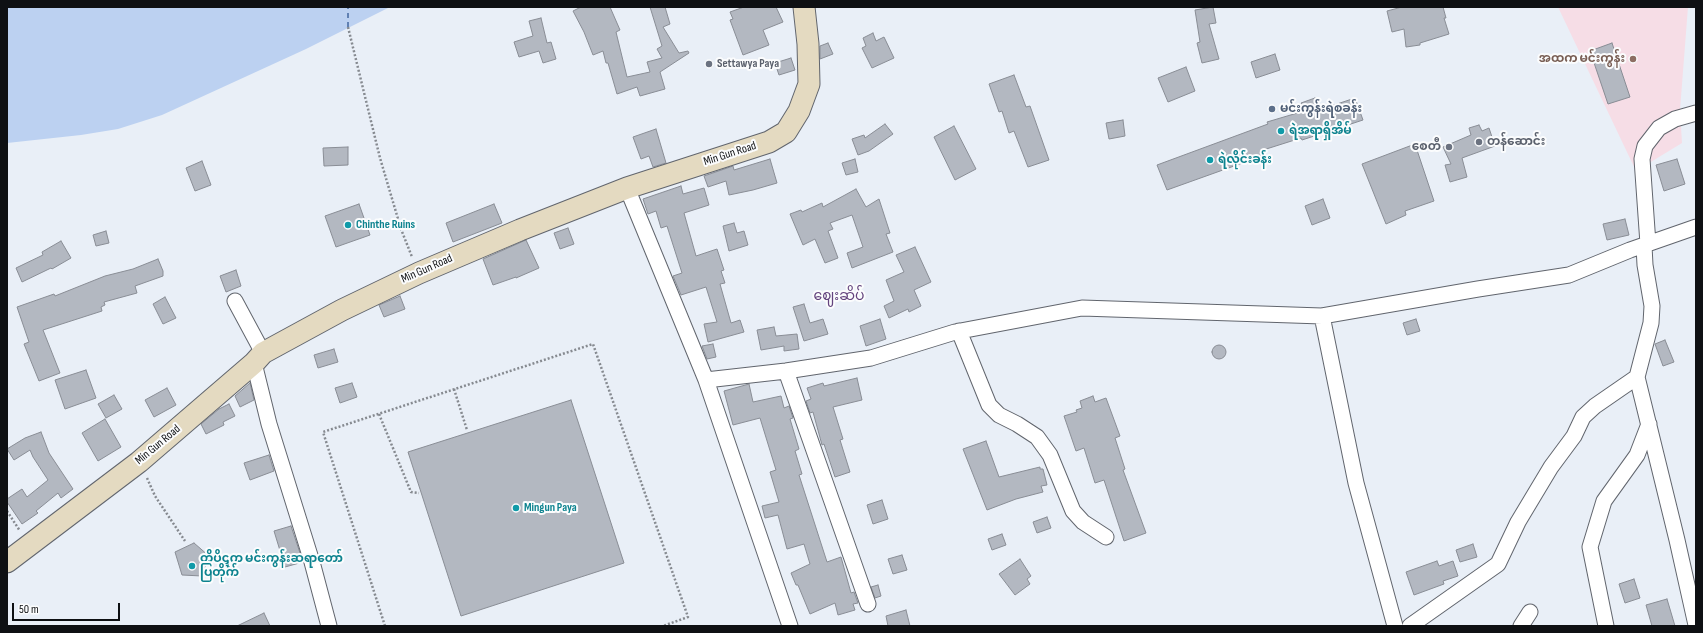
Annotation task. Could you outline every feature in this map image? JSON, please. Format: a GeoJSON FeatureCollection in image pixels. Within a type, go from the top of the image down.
{"type":"FeatureCollection","features":[{"type":"Feature","properties":{"kind":"street","name":"Min Gun Road"},"geometry":{"type":"LineString","coordinates":[[7,562],[139,462],[258,358],[342,310],[418,273],[546,219],[627,188],[769,142],[786,132],[799,110],[809,84],[808,44],[804,7]]}},
{"type":"Feature","properties":{"kind":"street"},"geometry":{"type":"LineString","coordinates":[[1696,113],[1675,120],[1659,128],[1645,146],[1642,159],[1646,245],[1645,265],[1652,306],[1652,323],[1637,377],[1696,625]]}},
{"type":"Feature","properties":{"kind":"street"},"geometry":{"type":"LineString","coordinates":[[627,188],[706,380],[790,626]]}},
{"type":"Feature","properties":{"kind":"street"},"geometry":{"type":"LineString","coordinates":[[706,380],[786,372],[871,358],[959,331],[1082,308],[1322,316],[1569,275],[1696,227]]}},
{"type":"Feature","properties":{"kind":"street"},"geometry":{"type":"LineString","coordinates":[[235,301],[258,358],[269,424],[329,626]]}},
{"type":"Feature","properties":{"kind":"street"},"geometry":{"type":"LineString","coordinates":[[1322,316],[1356,483],[1391,623]]}},
{"type":"Feature","properties":{"kind":"street"},"geometry":{"type":"LineString","coordinates":[[959,331],[989,406],[999,415],[1017,424],[1037,437],[1050,454],[1073,511],[1083,522],[1106,537]]}},
{"type":"Feature","properties":{"kind":"street"},"geometry":{"type":"LineString","coordinates":[[786,372],[868,604]]}},
{"type":"Feature","properties":{"kind":"street"},"geometry":{"type":"LineString","coordinates":[[1410,626],[1498,564],[1518,522],[1551,467],[1574,436],[1583,417],[1595,406],[1637,377]]}},
{"type":"Feature","properties":{"kind":"street"},"geometry":{"type":"LineString","coordinates":[[1606,626],[1590,547],[1604,501],[1637,455],[1649,424]]}},
{"type":"Feature","properties":{"kind":"street"},"geometry":{"type":"LineString","coordinates":[[1521,626],[1530,612]]}},
{"type":"Feature","properties":{"kind":"path"},"geometry":{"type":"LineString","coordinates":[[348,27],[382,165],[401,228],[418,273]]}},
{"type":"Feature","properties":{"kind":"path"},"geometry":{"type":"LineString","coordinates":[[385,626],[323,432],[593,344],[688,618],[663,626]]}},
{"type":"Feature","properties":{"kind":"path"},"geometry":{"type":"LineString","coordinates":[[454,389],[467,430]]}},
{"type":"Feature","properties":{"kind":"path"},"geometry":{"type":"LineString","coordinates":[[379,414],[411,492],[419,493]]}},
{"type":"Feature","properties":{"kind":"path"},"geometry":{"type":"LineString","coordinates":[[139,462],[155,496],[185,541]]}},
{"type":"Feature","properties":{"kind":"path"},"geometry":{"type":"LineString","coordinates":[[7,511],[29,545]]}},
{"type":"Feature","properties":{"kind":"shaded area","name":"အထက မင်းကွန်း"},"geometry":{"type":"Polygon","coordinates":[[[1558,7],[1688,7],[1680,110],[1682,143],[1636,171],[1558,7]]]}},
{"type":"Feature","properties":{"kind":"water"},"geometry":{"type":"Polygon","coordinates":[[[7,7],[390,7],[306,49],[162,115],[118,129],[81,135],[7,143],[7,7]]]}},
{"type":"Feature","properties":{"kind":"building"},"geometry":{"type":"Polygon","coordinates":[[[581,7],[610,7],[620,30],[616,32],[627,77],[650,72],[647,62],[662,58],[657,49],[662,46],[650,7],[665,7],[670,24],[663,27],[679,53],[688,51],[689,53],[660,72],[665,89],[640,96],[637,87],[617,94],[603,51],[593,55],[584,32],[573,11],[581,7]]]}},
{"type":"Feature","properties":{"kind":"building"},"geometry":{"type":"Polygon","coordinates":[[[744,7],[776,7],[783,22],[763,30],[769,45],[743,55],[730,20],[733,19],[730,12],[744,7]]]}},
{"type":"Feature","properties":{"kind":"building"},"geometry":{"type":"Polygon","coordinates":[[[1213,7],[1216,23],[1209,24],[1219,59],[1202,63],[1197,43],[1200,42],[1195,10],[1213,7]]]}},
{"type":"Feature","properties":{"kind":"building"},"geometry":{"type":"Polygon","coordinates":[[[1402,7],[1443,7],[1446,18],[1444,18],[1449,34],[1420,43],[1420,45],[1406,47],[1404,29],[1392,32],[1387,11],[1402,7]]]}},
{"type":"Feature","properties":{"kind":"building"},"geometry":{"type":"Polygon","coordinates":[[[541,18],[547,43],[551,42],[556,59],[543,63],[539,51],[519,57],[514,42],[533,36],[529,21],[541,18]]]}},
{"type":"Feature","properties":{"kind":"building"},"geometry":{"type":"Polygon","coordinates":[[[873,33],[876,41],[884,37],[894,58],[872,68],[862,48],[866,46],[863,38],[873,33]]]}},
{"type":"Feature","properties":{"kind":"building"},"geometry":{"type":"Polygon","coordinates":[[[828,43],[833,54],[820,59],[820,46],[828,43]]]}},
{"type":"Feature","properties":{"kind":"building"},"geometry":{"type":"Polygon","coordinates":[[[1612,43],[1630,97],[1608,104],[1590,51],[1612,43]]]}},
{"type":"Feature","properties":{"kind":"building"},"geometry":{"type":"Polygon","coordinates":[[[1275,54],[1280,70],[1256,78],[1251,62],[1275,54]]]}},
{"type":"Feature","properties":{"kind":"building"},"geometry":{"type":"Polygon","coordinates":[[[791,58],[795,70],[779,75],[775,63],[791,58]]]}},
{"type":"Feature","properties":{"kind":"building"},"geometry":{"type":"Polygon","coordinates":[[[1186,67],[1195,91],[1168,102],[1158,78],[1186,67]]]}},
{"type":"Feature","properties":{"kind":"building"},"geometry":{"type":"Polygon","coordinates":[[[1014,75],[1026,107],[1030,106],[1049,160],[1028,167],[1014,131],[1009,133],[1002,111],[999,112],[989,84],[1014,75]]]}},
{"type":"Feature","properties":{"kind":"building"},"geometry":{"type":"Polygon","coordinates":[[[1315,98],[1319,110],[1355,98],[1363,120],[1302,140],[1301,138],[1260,151],[1262,156],[1167,190],[1157,165],[1268,124],[1267,122],[1304,111],[1301,103],[1315,98]]]}},
{"type":"Feature","properties":{"kind":"building"},"geometry":{"type":"Polygon","coordinates":[[[1123,120],[1125,136],[1109,139],[1106,123],[1123,120]]]}},
{"type":"Feature","properties":{"kind":"building"},"geometry":{"type":"Polygon","coordinates":[[[885,124],[893,134],[869,151],[858,155],[852,139],[864,135],[865,138],[885,124]]]}},
{"type":"Feature","properties":{"kind":"building"},"geometry":{"type":"Polygon","coordinates":[[[1479,125],[1482,131],[1489,128],[1495,146],[1462,158],[1467,177],[1450,182],[1445,165],[1451,164],[1443,147],[1471,135],[1469,128],[1479,125]]]}},
{"type":"Feature","properties":{"kind":"building"},"geometry":{"type":"Polygon","coordinates":[[[954,126],[976,169],[955,180],[934,137],[954,126]]]}},
{"type":"Feature","properties":{"kind":"building"},"geometry":{"type":"Polygon","coordinates":[[[656,129],[666,163],[653,167],[649,156],[641,159],[633,137],[656,129]]]}},
{"type":"Feature","properties":{"kind":"building"},"geometry":{"type":"Polygon","coordinates":[[[1415,144],[1434,201],[1405,211],[1406,215],[1386,224],[1362,164],[1415,144]]]}},
{"type":"Feature","properties":{"kind":"building"},"geometry":{"type":"Polygon","coordinates":[[[348,147],[348,165],[324,166],[323,148],[348,147]]]}},
{"type":"Feature","properties":{"kind":"building"},"geometry":{"type":"Polygon","coordinates":[[[770,159],[777,183],[753,190],[729,195],[726,181],[708,187],[704,176],[733,166],[734,170],[770,159]]]}},
{"type":"Feature","properties":{"kind":"building"},"geometry":{"type":"Polygon","coordinates":[[[855,159],[858,172],[846,175],[842,163],[855,159]]]}},
{"type":"Feature","properties":{"kind":"building"},"geometry":{"type":"Polygon","coordinates":[[[1677,159],[1685,184],[1664,191],[1656,165],[1677,159]]]}},
{"type":"Feature","properties":{"kind":"building"},"geometry":{"type":"Polygon","coordinates":[[[202,161],[211,185],[195,191],[186,168],[202,161]]]}},
{"type":"Feature","properties":{"kind":"building"},"geometry":{"type":"Polygon","coordinates":[[[681,186],[683,194],[704,188],[709,205],[684,213],[696,256],[717,249],[724,270],[721,271],[725,283],[720,284],[731,323],[740,320],[744,332],[708,342],[704,324],[717,322],[706,287],[681,295],[673,276],[682,273],[667,226],[661,228],[656,211],[648,214],[643,199],[681,186]]]}},
{"type":"Feature","properties":{"kind":"building"},"geometry":{"type":"Polygon","coordinates":[[[856,189],[866,207],[879,199],[890,233],[886,234],[893,252],[852,268],[847,253],[863,247],[852,215],[830,223],[833,229],[828,231],[838,258],[825,263],[815,239],[803,245],[790,214],[801,210],[802,212],[822,203],[823,207],[856,189]]]}},
{"type":"Feature","properties":{"kind":"building"},"geometry":{"type":"Polygon","coordinates":[[[1323,199],[1330,218],[1312,225],[1305,206],[1323,199]]]}},
{"type":"Feature","properties":{"kind":"building"},"geometry":{"type":"Polygon","coordinates":[[[359,204],[370,235],[336,247],[325,216],[359,204]]]}},
{"type":"Feature","properties":{"kind":"building"},"geometry":{"type":"Polygon","coordinates":[[[494,204],[502,223],[453,242],[446,223],[494,204]]]}},
{"type":"Feature","properties":{"kind":"building"},"geometry":{"type":"Polygon","coordinates":[[[1625,219],[1629,235],[1607,240],[1603,224],[1625,219]]]}},
{"type":"Feature","properties":{"kind":"building"},"geometry":{"type":"Polygon","coordinates":[[[734,223],[737,233],[744,231],[748,245],[729,251],[723,226],[734,223]]]}},
{"type":"Feature","properties":{"kind":"building"},"geometry":{"type":"Polygon","coordinates":[[[568,228],[574,244],[560,249],[554,233],[568,228]]]}},
{"type":"Feature","properties":{"kind":"building"},"geometry":{"type":"Polygon","coordinates":[[[106,231],[109,243],[96,246],[93,235],[106,231]]]}},
{"type":"Feature","properties":{"kind":"building"},"geometry":{"type":"Polygon","coordinates":[[[526,240],[539,268],[516,278],[493,285],[483,259],[526,240]]]}},
{"type":"Feature","properties":{"kind":"building"},"geometry":{"type":"Polygon","coordinates":[[[61,241],[71,258],[52,269],[51,268],[22,282],[16,268],[43,255],[42,252],[61,241]]]}},
{"type":"Feature","properties":{"kind":"building"},"geometry":{"type":"Polygon","coordinates":[[[915,247],[931,282],[914,290],[921,306],[909,312],[908,309],[889,318],[884,306],[894,301],[886,280],[904,272],[896,255],[915,247]]]}},
{"type":"Feature","properties":{"kind":"building"},"geometry":{"type":"Polygon","coordinates":[[[158,259],[163,271],[163,276],[135,286],[137,293],[104,302],[105,305],[101,307],[102,311],[43,330],[60,373],[39,381],[24,344],[29,342],[17,307],[54,294],[55,296],[105,276],[133,269],[158,259]]]}},
{"type":"Feature","properties":{"kind":"building"},"geometry":{"type":"Polygon","coordinates":[[[236,270],[241,286],[226,292],[220,276],[236,270]]]}},
{"type":"Feature","properties":{"kind":"building"},"geometry":{"type":"Polygon","coordinates":[[[400,296],[405,309],[384,317],[379,305],[400,296]]]}},
{"type":"Feature","properties":{"kind":"building"},"geometry":{"type":"Polygon","coordinates":[[[165,297],[176,318],[163,324],[153,304],[165,297]]]}},
{"type":"Feature","properties":{"kind":"building"},"geometry":{"type":"Polygon","coordinates":[[[804,304],[810,323],[823,319],[828,334],[804,341],[793,307],[804,304]]]}},
{"type":"Feature","properties":{"kind":"building"},"geometry":{"type":"Polygon","coordinates":[[[880,319],[886,339],[866,346],[860,326],[880,319]]]}},
{"type":"Feature","properties":{"kind":"building"},"geometry":{"type":"Polygon","coordinates":[[[1416,319],[1420,331],[1407,335],[1403,323],[1416,319]]]}},
{"type":"Feature","properties":{"kind":"building"},"geometry":{"type":"Polygon","coordinates":[[[774,327],[776,336],[797,334],[799,349],[784,351],[784,346],[761,350],[757,330],[774,327]]]}},
{"type":"Feature","properties":{"kind":"building"},"geometry":{"type":"Polygon","coordinates":[[[1665,340],[1674,362],[1663,366],[1655,344],[1665,340]]]}},
{"type":"Feature","properties":{"kind":"building"},"geometry":{"type":"Polygon","coordinates":[[[713,344],[716,357],[707,359],[702,346],[713,344]]]}},
{"type":"Feature","properties":{"kind":"building"},"geometry":{"type":"Polygon","coordinates":[[[1219,345],[1224,347],[1226,352],[1224,357],[1219,359],[1214,357],[1212,352],[1214,347],[1219,345]]]}},
{"type":"Feature","properties":{"kind":"building"},"geometry":{"type":"Polygon","coordinates":[[[334,349],[338,362],[318,368],[314,355],[334,349]]]}},
{"type":"Feature","properties":{"kind":"building"},"geometry":{"type":"Polygon","coordinates":[[[86,370],[96,398],[65,409],[55,380],[86,370]]]}},
{"type":"Feature","properties":{"kind":"building"},"geometry":{"type":"Polygon","coordinates":[[[857,378],[862,400],[833,407],[843,439],[840,440],[850,472],[835,477],[824,444],[822,445],[813,412],[810,413],[806,401],[811,399],[807,388],[823,383],[824,386],[857,378]]]}},
{"type":"Feature","properties":{"kind":"building"},"geometry":{"type":"Polygon","coordinates":[[[250,383],[254,400],[240,407],[235,396],[250,383]]]}},
{"type":"Feature","properties":{"kind":"building"},"geometry":{"type":"Polygon","coordinates":[[[352,383],[357,397],[340,403],[335,388],[352,383]]]}},
{"type":"Feature","properties":{"kind":"building"},"geometry":{"type":"Polygon","coordinates":[[[749,384],[753,402],[781,396],[784,408],[789,406],[793,418],[790,419],[799,449],[795,451],[802,474],[799,475],[827,562],[841,557],[851,593],[854,592],[858,603],[853,604],[855,610],[838,615],[835,603],[810,614],[798,585],[796,585],[791,573],[810,564],[804,544],[787,549],[778,515],[765,518],[762,506],[779,502],[770,472],[776,470],[760,418],[733,425],[724,391],[749,384]]]}},
{"type":"Feature","properties":{"kind":"building"},"geometry":{"type":"Polygon","coordinates":[[[167,388],[176,405],[154,417],[145,400],[167,388]]]}},
{"type":"Feature","properties":{"kind":"building"},"geometry":{"type":"Polygon","coordinates":[[[114,395],[122,409],[106,418],[98,404],[114,395]]]}},
{"type":"Feature","properties":{"kind":"building"},"geometry":{"type":"Polygon","coordinates":[[[1093,396],[1095,402],[1106,398],[1120,436],[1115,438],[1125,469],[1123,470],[1146,533],[1124,541],[1104,480],[1095,483],[1084,448],[1076,451],[1064,416],[1077,412],[1076,410],[1082,408],[1080,401],[1093,396]]]}},
{"type":"Feature","properties":{"kind":"building","name":"Mingun Paya"},"geometry":{"type":"Polygon","coordinates":[[[571,400],[624,563],[461,616],[408,452],[571,400]]]}},
{"type":"Feature","properties":{"kind":"building"},"geometry":{"type":"Polygon","coordinates":[[[229,404],[235,416],[223,422],[224,425],[206,434],[201,424],[219,409],[229,404]]]}},
{"type":"Feature","properties":{"kind":"building"},"geometry":{"type":"Polygon","coordinates":[[[105,419],[121,447],[98,461],[82,433],[105,419]]]}},
{"type":"Feature","properties":{"kind":"building"},"geometry":{"type":"Polygon","coordinates":[[[41,432],[49,453],[73,489],[61,498],[58,493],[36,511],[38,513],[22,524],[7,502],[7,499],[22,489],[27,497],[48,480],[30,450],[14,460],[7,449],[25,438],[41,432]]]}},
{"type":"Feature","properties":{"kind":"building"},"geometry":{"type":"Polygon","coordinates":[[[986,441],[999,477],[1040,467],[1040,469],[1043,469],[1047,485],[1041,486],[1043,492],[1016,499],[987,510],[963,449],[986,441]]]}},
{"type":"Feature","properties":{"kind":"building"},"geometry":{"type":"Polygon","coordinates":[[[269,455],[274,471],[250,480],[244,463],[269,455]]]}},
{"type":"Feature","properties":{"kind":"building"},"geometry":{"type":"Polygon","coordinates":[[[882,500],[888,519],[873,524],[867,505],[882,500]]]}},
{"type":"Feature","properties":{"kind":"building"},"geometry":{"type":"Polygon","coordinates":[[[1047,517],[1051,528],[1037,533],[1033,522],[1047,517]]]}},
{"type":"Feature","properties":{"kind":"building"},"geometry":{"type":"Polygon","coordinates":[[[291,526],[303,562],[285,567],[274,531],[291,526]]]}},
{"type":"Feature","properties":{"kind":"building"},"geometry":{"type":"Polygon","coordinates":[[[1002,534],[1006,545],[992,550],[988,539],[1002,534]]]}},
{"type":"Feature","properties":{"kind":"building","name":"တိပိဋက မင်းကွန်းဆရာတော် ပြတိုက်"},"geometry":{"type":"Polygon","coordinates":[[[194,543],[209,556],[202,576],[182,575],[175,552],[194,543]]]}},
{"type":"Feature","properties":{"kind":"building"},"geometry":{"type":"Polygon","coordinates":[[[1473,544],[1477,557],[1460,562],[1456,550],[1473,544]]]}},
{"type":"Feature","properties":{"kind":"building"},"geometry":{"type":"Polygon","coordinates":[[[902,555],[907,570],[893,574],[888,559],[902,555]]]}},
{"type":"Feature","properties":{"kind":"building"},"geometry":{"type":"Polygon","coordinates":[[[1020,559],[1031,576],[1027,579],[1030,584],[1015,595],[999,574],[1020,559]]]}},
{"type":"Feature","properties":{"kind":"building"},"geometry":{"type":"Polygon","coordinates":[[[1437,561],[1439,566],[1453,561],[1458,576],[1443,581],[1444,584],[1414,595],[1406,572],[1437,561]]]}},
{"type":"Feature","properties":{"kind":"building"},"geometry":{"type":"Polygon","coordinates":[[[1634,579],[1640,598],[1625,603],[1619,584],[1634,579]]]}},
{"type":"Feature","properties":{"kind":"building"},"geometry":{"type":"Polygon","coordinates":[[[878,585],[881,596],[875,598],[871,587],[878,585]]]}},
{"type":"Feature","properties":{"kind":"building"},"geometry":{"type":"Polygon","coordinates":[[[1667,599],[1675,626],[1652,626],[1646,605],[1667,599]]]}},
{"type":"Feature","properties":{"kind":"building"},"geometry":{"type":"Polygon","coordinates":[[[906,610],[910,626],[888,626],[886,616],[906,610]]]}},
{"type":"Feature","properties":{"kind":"building"},"geometry":{"type":"Polygon","coordinates":[[[264,613],[270,626],[237,626],[264,613]]]}},
{"type":"Feature","properties":{"kind":"ferry route"},"geometry":{"type":"LineString","coordinates":[[348,7],[348,27]]}},
{"type":"Feature","properties":{"kind":"place","name":"အထက မင်းကွန်း"},"geometry":{"type":"Point","coordinates":[1633,59]}},
{"type":"Feature","properties":{"kind":"place","name":"Settawya Paya"},"geometry":{"type":"Point","coordinates":[709,64]}},
{"type":"Feature","properties":{"kind":"place","name":"မင်းကွန်းရဲစခန်း"},"geometry":{"type":"Point","coordinates":[1272,109]}},
{"type":"Feature","properties":{"kind":"place","name":"ရဲအရာရှိအိမ်"},"geometry":{"type":"Point","coordinates":[1281,131]}},
{"type":"Feature","properties":{"kind":"place","name":"တန်ဆောင်း"},"geometry":{"type":"Point","coordinates":[1479,142]}},
{"type":"Feature","properties":{"kind":"place","name":"စေတီ"},"geometry":{"type":"Point","coordinates":[1449,147]}},
{"type":"Feature","properties":{"kind":"place","name":"ရဲလိုင်းခန်း"},"geometry":{"type":"Point","coordinates":[1210,160]}},
{"type":"Feature","properties":{"kind":"place","name":"Chinthe Ruins"},"geometry":{"type":"Point","coordinates":[348,225]}},
{"type":"Feature","properties":{"kind":"place","name":"Mingun Paya"},"geometry":{"type":"Point","coordinates":[516,508]}},
{"type":"Feature","properties":{"kind":"place","name":"တိပိဋက မင်းကွန်းဆရာတော် ပြတိုက်"},"geometry":{"type":"Point","coordinates":[192,566]}},
{"type":"Feature","properties":{"kind":"district","name":"ဈေးဆိပ်"},"geometry":{"type":"Point","coordinates":[839,296]}}]}
